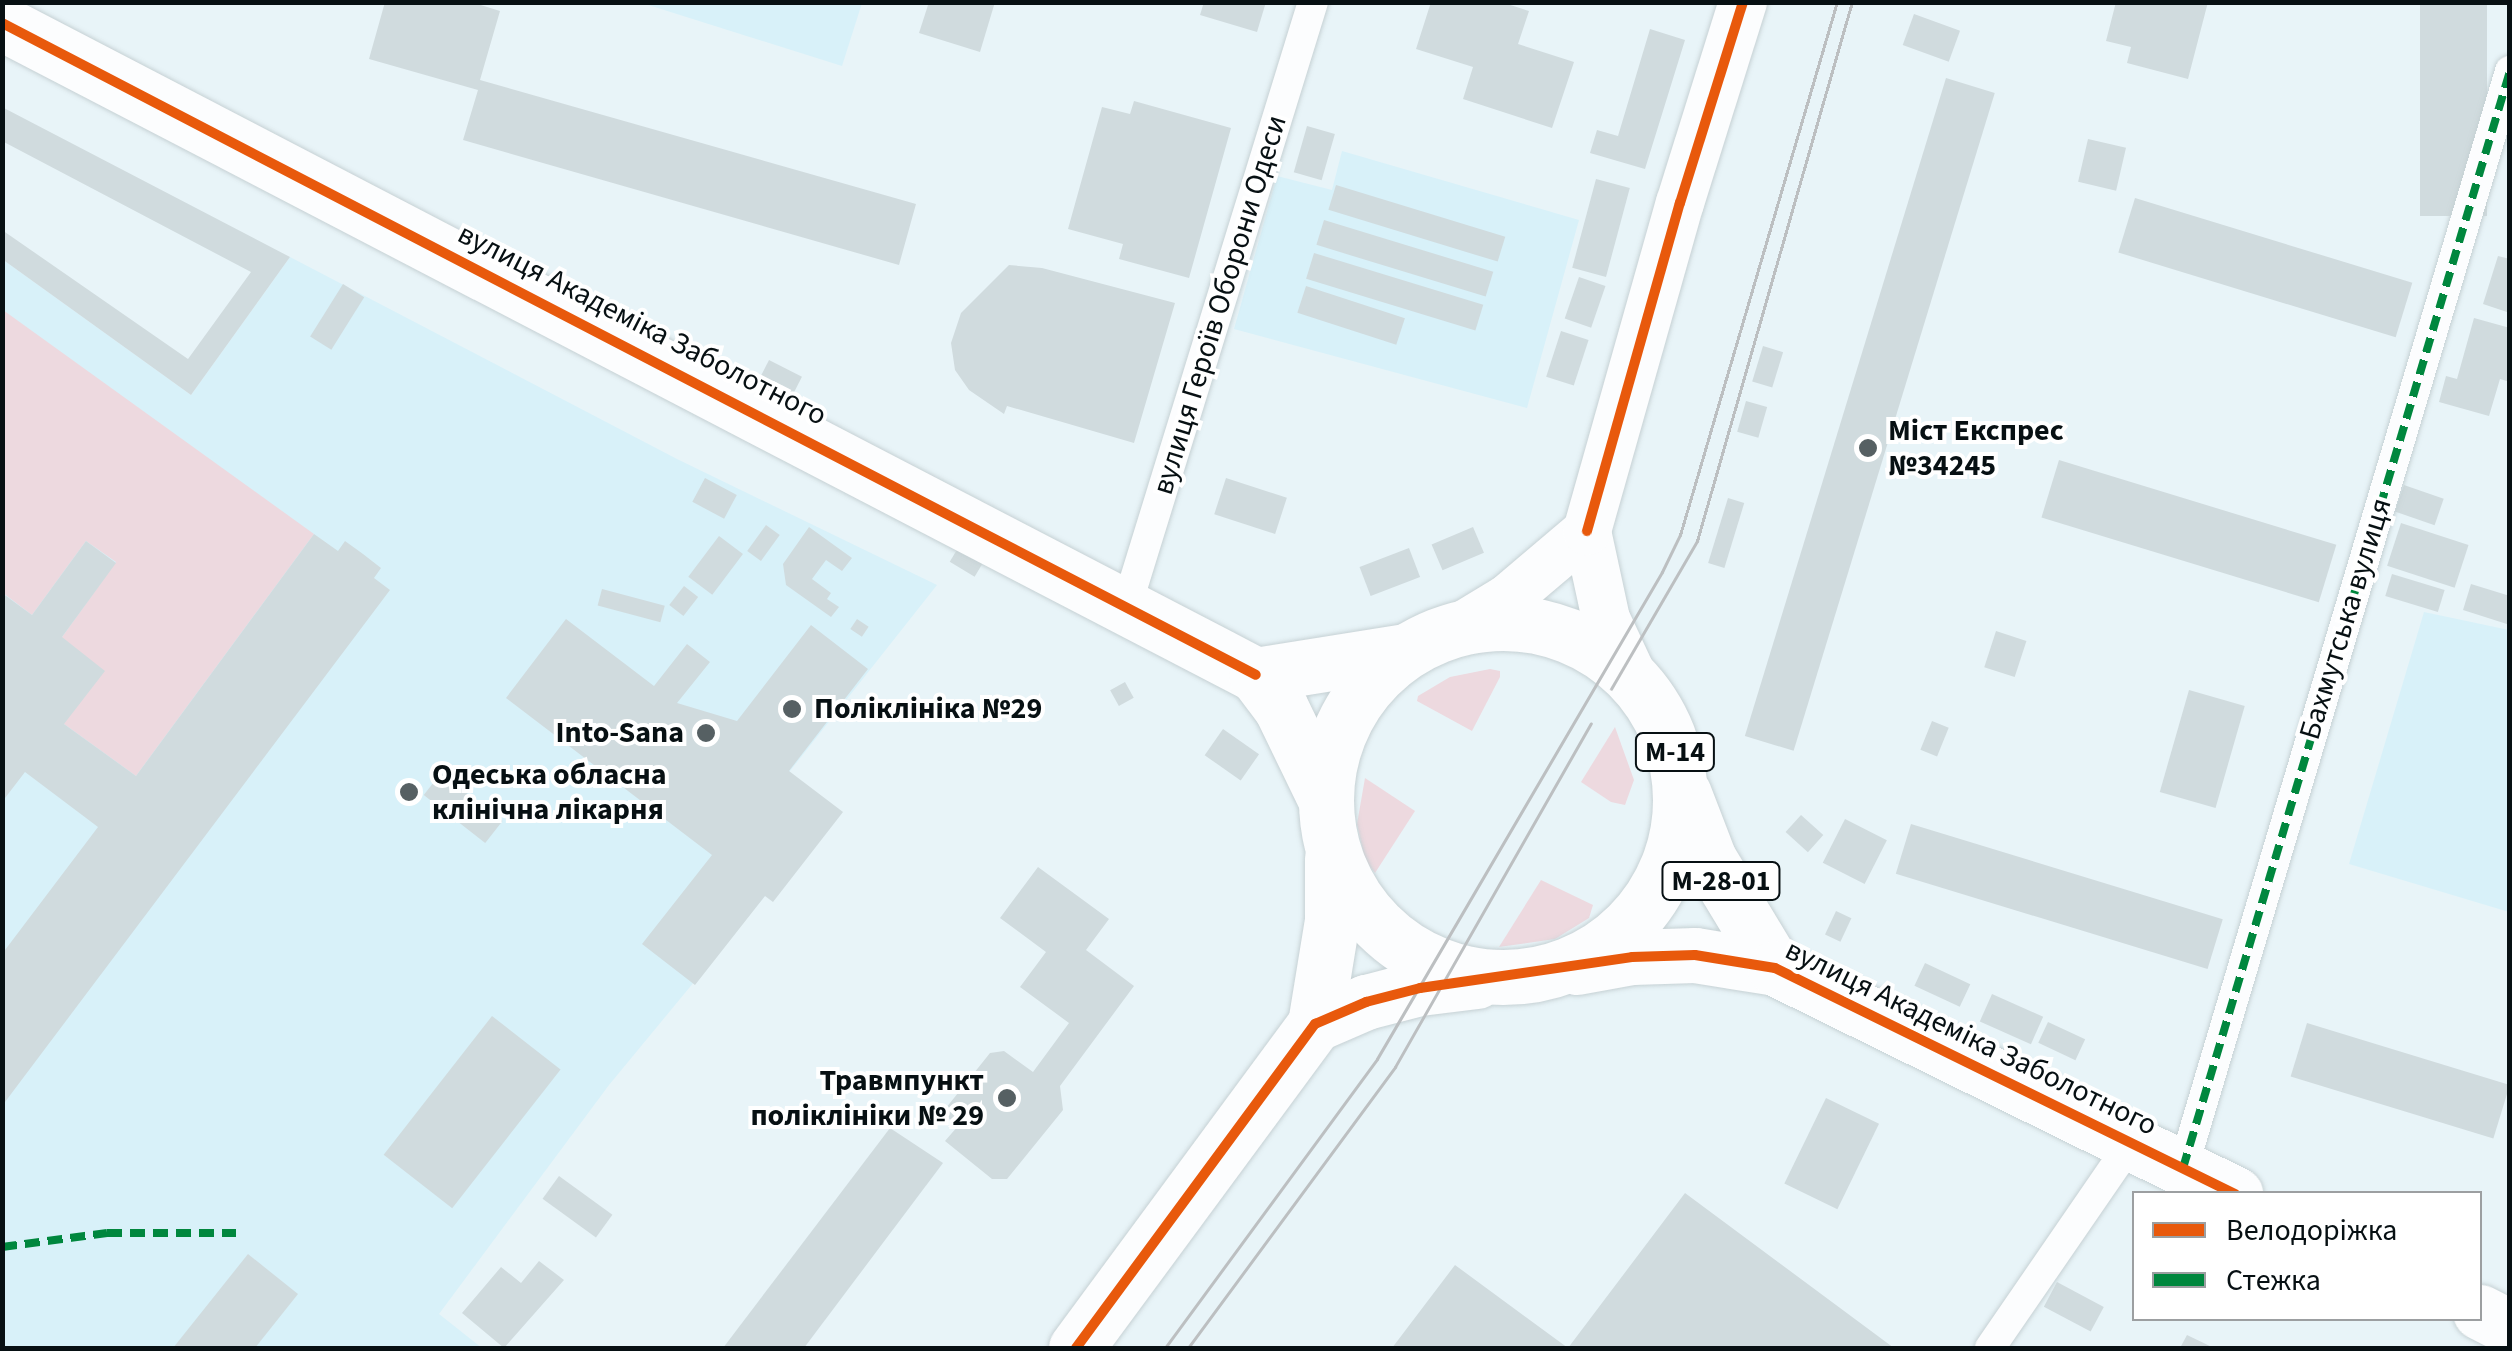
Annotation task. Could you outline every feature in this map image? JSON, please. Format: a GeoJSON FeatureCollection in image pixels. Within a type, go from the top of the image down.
{"type":"FeatureCollection","features":[{"type":"Feature","properties":{"kind":"highway","name":"вулиця Академіка Заболотного"},"geometry":{"type":"LineString","coordinates":[[2,23],[1256,676],[1282,708],[1324,797]]}},
{"type":"Feature","properties":{"kind":"highway","name":"М-14"},"geometry":{"type":"LineString","coordinates":[[1076,1348],[1315,1024],[1332,920],[1332,853],[1324,797],[1334,740],[1362,689],[1406,650],[1462,626],[1514,622],[1566,633],[1633,677],[1657,710],[1674,748],[1682,788],[1676,846],[1651,900],[1610,943],[1558,970],[1420,988],[1366,1002],[1315,1024]]}},
{"type":"Feature","properties":{"kind":"highway"},"geometry":{"type":"LineString","coordinates":[[1256,676],[1406,650]]}},
{"type":"Feature","properties":{"kind":"highway","name":"вулиця Академіка Заболотного"},"geometry":{"type":"LineString","coordinates":[[1682,788],[1709,859],[1775,968]]}},
{"type":"Feature","properties":{"kind":"highway","name":"М-14"},"geometry":{"type":"LineString","coordinates":[[1332,853],[1354,900],[1389,938],[1434,965],[1502,979]]}},
{"type":"Feature","properties":{"kind":"highway","name":"вулиця Академіка Заболотного"},"geometry":{"type":"LineString","coordinates":[[1558,970],[1632,957],[1695,955],[1775,968],[2228,1191]]}},
{"type":"Feature","properties":{"kind":"highway"},"geometry":{"type":"LineString","coordinates":[[2482,1313],[2510,1326]]}},
{"type":"Feature","properties":{"kind":"main road","name":"М-14"},"geometry":{"type":"LineString","coordinates":[[1633,677],[1606,619],[1587,531],[1680,203],[1744,2]]}},
{"type":"Feature","properties":{"kind":"main road","name":"М-14"},"geometry":{"type":"LineString","coordinates":[[1462,626],[1508,598],[1587,531]]}},
{"type":"Feature","properties":{"kind":"street","name":"вулиця Героїв Оборони Одеси"},"geometry":{"type":"LineString","coordinates":[[1126,608],[1313,2]]}},
{"type":"Feature","properties":{"kind":"street","name":"Бахмутська вулиця"},"geometry":{"type":"LineString","coordinates":[[2183,1168],[2510,71]]}},
{"type":"Feature","properties":{"kind":"street"},"geometry":{"type":"LineString","coordinates":[[1990,1348],[2131,1143]]}},
{"type":"Feature","properties":{"kind":"shaded area"},"geometry":{"type":"Polygon","coordinates":[[[862,2],[842,66],[642,3],[862,2]]]}},
{"type":"Feature","properties":{"kind":"shaded area"},"geometry":{"type":"Polygon","coordinates":[[[1342,151],[1579,220],[1527,408],[1234,329],[1277,176],[1332,190],[1342,151]]]}},
{"type":"Feature","properties":{"kind":"shaded area","name":"Одеська обласна клінічна лікарня"},"geometry":{"type":"Polygon","coordinates":[[[290,257],[677,459],[937,585],[790,771],[765,896],[609,1085],[439,1314],[482,1348],[3,1348],[2,259],[191,395],[290,257]]]}},
{"type":"Feature","properties":{"kind":"shaded area"},"geometry":{"type":"Polygon","coordinates":[[[3,310],[314,534],[136,776],[64,724],[62,637],[116,562],[86,541],[32,615],[3,593],[3,310]]]}},
{"type":"Feature","properties":{"kind":"shaded area"},"geometry":{"type":"Polygon","coordinates":[[[2424,612],[2509,630],[2509,912],[2349,864],[2424,612]]]}},
{"type":"Feature","properties":{"kind":"shaded area"},"geometry":{"type":"Polygon","coordinates":[[[1490,669],[1500,671],[1500,677],[1472,731],[1417,701],[1418,696],[1450,677],[1490,669]]]}},
{"type":"Feature","properties":{"kind":"shaded area"},"geometry":{"type":"Polygon","coordinates":[[[1615,727],[1634,780],[1625,805],[1611,802],[1581,782],[1615,727]]]}},
{"type":"Feature","properties":{"kind":"shaded area"},"geometry":{"type":"Polygon","coordinates":[[[1365,778],[1415,811],[1375,873],[1365,860],[1357,824],[1365,778]]]}},
{"type":"Feature","properties":{"kind":"shaded area"},"geometry":{"type":"Polygon","coordinates":[[[1541,880],[1593,905],[1589,918],[1555,939],[1499,947],[1541,880]]]}},
{"type":"Feature","properties":{"kind":"building"},"geometry":{"type":"Polygon","coordinates":[[[385,2],[471,2],[500,11],[480,80],[916,204],[899,265],[463,140],[478,90],[369,59],[385,2]]]}},
{"type":"Feature","properties":{"kind":"building"},"geometry":{"type":"Polygon","coordinates":[[[929,2],[995,2],[980,52],[919,33],[929,2]]]}},
{"type":"Feature","properties":{"kind":"building"},"geometry":{"type":"Polygon","coordinates":[[[1204,2],[1266,2],[1257,32],[1200,15],[1204,2]]]}},
{"type":"Feature","properties":{"kind":"building"},"geometry":{"type":"Polygon","coordinates":[[[1431,2],[1501,2],[1529,11],[1518,44],[1574,62],[1552,128],[1463,99],[1473,67],[1416,49],[1431,2]]]}},
{"type":"Feature","properties":{"kind":"building"},"geometry":{"type":"Polygon","coordinates":[[[2116,2],[2208,2],[2188,79],[2127,63],[2131,47],[2106,41],[2116,2]]]}},
{"type":"Feature","properties":{"kind":"building"},"geometry":{"type":"Polygon","coordinates":[[[2420,2],[2487,2],[2487,216],[2420,216],[2420,2]]]}},
{"type":"Feature","properties":{"kind":"building"},"geometry":{"type":"Polygon","coordinates":[[[1914,14],[1960,31],[1949,62],[1903,45],[1914,14]]]}},
{"type":"Feature","properties":{"kind":"building"},"geometry":{"type":"Polygon","coordinates":[[[1650,29],[1685,40],[1645,169],[1590,153],[1597,130],[1618,136],[1650,29]]]}},
{"type":"Feature","properties":{"kind":"building"},"geometry":{"type":"Polygon","coordinates":[[[1946,78],[1995,93],[1794,751],[1745,736],[1946,78]]]}},
{"type":"Feature","properties":{"kind":"building"},"geometry":{"type":"Polygon","coordinates":[[[1134,101],[1231,128],[1189,278],[1119,259],[1123,244],[1068,229],[1102,107],[1130,114],[1134,101]]]}},
{"type":"Feature","properties":{"kind":"building"},"geometry":{"type":"Polygon","coordinates":[[[2,107],[290,257],[191,395],[2,259],[2,230],[188,359],[251,272],[2,141],[2,107]]]}},
{"type":"Feature","properties":{"kind":"building"},"geometry":{"type":"Polygon","coordinates":[[[1307,126],[1335,134],[1322,180],[1294,172],[1307,126]]]}},
{"type":"Feature","properties":{"kind":"building"},"geometry":{"type":"Polygon","coordinates":[[[2088,139],[2126,148],[2116,191],[2078,182],[2088,139]]]}},
{"type":"Feature","properties":{"kind":"building"},"geometry":{"type":"Polygon","coordinates":[[[1596,179],[1630,188],[1606,277],[1572,268],[1596,179]]]}},
{"type":"Feature","properties":{"kind":"building"},"geometry":{"type":"Polygon","coordinates":[[[1336,185],[1505,237],[1498,262],[1328,210],[1336,185]]]}},
{"type":"Feature","properties":{"kind":"building"},"geometry":{"type":"Polygon","coordinates":[[[2135,198],[2412,283],[2396,337],[2118,253],[2135,198]]]}},
{"type":"Feature","properties":{"kind":"building"},"geometry":{"type":"Polygon","coordinates":[[[1324,220],[1493,272],[1486,297],[1316,245],[1324,220]]]}},
{"type":"Feature","properties":{"kind":"building"},"geometry":{"type":"Polygon","coordinates":[[[1314,253],[1483,305],[1475,331],[1306,279],[1314,253]]]}},
{"type":"Feature","properties":{"kind":"building"},"geometry":{"type":"Polygon","coordinates":[[[2498,256],[2510,259],[2510,313],[2483,304],[2498,256]]]}},
{"type":"Feature","properties":{"kind":"building"},"geometry":{"type":"Polygon","coordinates":[[[1009,265],[1042,268],[1175,303],[1134,443],[1007,406],[1004,414],[969,390],[955,370],[951,343],[961,313],[1009,265]]]}},
{"type":"Feature","properties":{"kind":"building"},"geometry":{"type":"Polygon","coordinates":[[[1579,277],[1605,286],[1591,328],[1565,319],[1579,277]]]}},
{"type":"Feature","properties":{"kind":"building"},"geometry":{"type":"Polygon","coordinates":[[[343,284],[364,297],[331,350],[310,337],[343,284]]]}},
{"type":"Feature","properties":{"kind":"building"},"geometry":{"type":"Polygon","coordinates":[[[1306,286],[1405,318],[1396,345],[1297,313],[1306,286]]]}},
{"type":"Feature","properties":{"kind":"building"},"geometry":{"type":"Polygon","coordinates":[[[2474,318],[2510,328],[2510,382],[2500,379],[2489,416],[2439,402],[2446,376],[2457,379],[2474,318]]]}},
{"type":"Feature","properties":{"kind":"building"},"geometry":{"type":"Polygon","coordinates":[[[1561,331],[1589,340],[1574,386],[1546,377],[1561,331]]]}},
{"type":"Feature","properties":{"kind":"building"},"geometry":{"type":"Polygon","coordinates":[[[1763,346],[1783,352],[1772,388],[1752,381],[1763,346]]]}},
{"type":"Feature","properties":{"kind":"building"},"geometry":{"type":"Polygon","coordinates":[[[769,360],[802,377],[787,405],[754,389],[769,360]]]}},
{"type":"Feature","properties":{"kind":"building"},"geometry":{"type":"Polygon","coordinates":[[[1746,401],[1767,407],[1758,438],[1737,432],[1746,401]]]}},
{"type":"Feature","properties":{"kind":"building"},"geometry":{"type":"Polygon","coordinates":[[[2059,460],[2336,545],[2319,602],[2041,517],[2059,460]]]}},
{"type":"Feature","properties":{"kind":"building"},"geometry":{"type":"Polygon","coordinates":[[[705,478],[737,495],[724,519],[692,502],[705,478]]]}},
{"type":"Feature","properties":{"kind":"building"},"geometry":{"type":"Polygon","coordinates":[[[1226,478],[1287,498],[1275,534],[1214,514],[1226,478]]]}},
{"type":"Feature","properties":{"kind":"building"},"geometry":{"type":"Polygon","coordinates":[[[2404,485],[2444,499],[2435,525],[2395,511],[2404,485]]]}},
{"type":"Feature","properties":{"kind":"building"},"geometry":{"type":"Polygon","coordinates":[[[1728,498],[1744,503],[1724,568],[1708,563],[1728,498]]]}},
{"type":"Feature","properties":{"kind":"building"},"geometry":{"type":"Polygon","coordinates":[[[2401,523],[2469,545],[2455,588],[2387,566],[2401,523]]]}},
{"type":"Feature","properties":{"kind":"building"},"geometry":{"type":"Polygon","coordinates":[[[766,525],[780,535],[761,561],[747,551],[766,525]]]}},
{"type":"Feature","properties":{"kind":"building"},"geometry":{"type":"Polygon","coordinates":[[[809,527],[852,558],[842,571],[826,560],[812,579],[831,593],[827,599],[839,607],[831,617],[786,585],[783,564],[809,527]]]}},
{"type":"Feature","properties":{"kind":"building"},"geometry":{"type":"Polygon","coordinates":[[[1473,527],[1484,553],[1443,570],[1432,545],[1473,527]]]}},
{"type":"Feature","properties":{"kind":"building"},"geometry":{"type":"Polygon","coordinates":[[[314,534],[338,551],[345,541],[363,554],[381,568],[374,578],[390,590],[2,1106],[2,954],[98,827],[25,772],[2,802],[2,593],[32,615],[86,541],[116,563],[62,637],[105,671],[64,724],[136,776],[314,534]]]}},
{"type":"Feature","properties":{"kind":"building"},"geometry":{"type":"Polygon","coordinates":[[[719,536],[743,554],[712,595],[688,577],[719,536]]]}},
{"type":"Feature","properties":{"kind":"building"},"geometry":{"type":"Polygon","coordinates":[[[958,548],[983,563],[975,577],[950,562],[958,548]]]}},
{"type":"Feature","properties":{"kind":"building"},"geometry":{"type":"Polygon","coordinates":[[[1409,548],[1420,577],[1371,596],[1360,567],[1409,548]]]}},
{"type":"Feature","properties":{"kind":"building"},"geometry":{"type":"Polygon","coordinates":[[[2392,574],[2445,590],[2438,612],[2385,596],[2392,574]]]}},
{"type":"Feature","properties":{"kind":"building"},"geometry":{"type":"Polygon","coordinates":[[[2471,584],[2510,596],[2510,625],[2463,610],[2471,584]]]}},
{"type":"Feature","properties":{"kind":"building"},"geometry":{"type":"Polygon","coordinates":[[[684,586],[698,597],[683,616],[669,605],[684,586]]]}},
{"type":"Feature","properties":{"kind":"building"},"geometry":{"type":"Polygon","coordinates":[[[602,589],[665,606],[660,622],[598,605],[602,589]]]}},
{"type":"Feature","properties":{"kind":"building"},"geometry":{"type":"Polygon","coordinates":[[[566,619],[654,686],[687,644],[710,662],[677,703],[737,721],[811,625],[868,669],[789,771],[843,812],[773,902],[765,896],[695,985],[642,944],[712,855],[506,698],[566,619]]]}},
{"type":"Feature","properties":{"kind":"building"},"geometry":{"type":"Polygon","coordinates":[[[857,619],[869,627],[862,637],[850,629],[857,619]]]}},
{"type":"Feature","properties":{"kind":"building"},"geometry":{"type":"Polygon","coordinates":[[[1996,631],[2026,641],[2015,677],[1984,667],[1996,631]]]}},
{"type":"Feature","properties":{"kind":"building"},"geometry":{"type":"Polygon","coordinates":[[[1125,682],[1134,698],[1119,706],[1110,690],[1125,682]]]}},
{"type":"Feature","properties":{"kind":"building"},"geometry":{"type":"Polygon","coordinates":[[[2189,690],[2245,706],[2216,808],[2160,792],[2189,690]]]}},
{"type":"Feature","properties":{"kind":"building"},"geometry":{"type":"Polygon","coordinates":[[[1932,721],[1949,728],[1937,756],[1920,750],[1932,721]]]}},
{"type":"Feature","properties":{"kind":"building"},"geometry":{"type":"Polygon","coordinates":[[[1223,729],[1259,754],[1241,780],[1205,755],[1223,729]]]}},
{"type":"Feature","properties":{"kind":"building"},"geometry":{"type":"Polygon","coordinates":[[[441,773],[502,821],[485,843],[424,795],[441,773]]]}},
{"type":"Feature","properties":{"kind":"building"},"geometry":{"type":"Polygon","coordinates":[[[1801,815],[1823,835],[1808,852],[1786,832],[1801,815]]]}},
{"type":"Feature","properties":{"kind":"building"},"geometry":{"type":"Polygon","coordinates":[[[1845,819],[1887,840],[1865,884],[1823,863],[1845,819]]]}},
{"type":"Feature","properties":{"kind":"building"},"geometry":{"type":"Polygon","coordinates":[[[1911,824],[2223,919],[2208,969],[1896,874],[1911,824]]]}},
{"type":"Feature","properties":{"kind":"building"},"geometry":{"type":"Polygon","coordinates":[[[1038,867],[1109,919],[1086,950],[1134,986],[1060,1086],[1063,1110],[1007,1179],[992,1179],[945,1141],[958,1126],[942,1113],[990,1053],[1004,1051],[1033,1072],[1069,1023],[1020,987],[1046,952],[1000,918],[1038,867]]]}},
{"type":"Feature","properties":{"kind":"building"},"geometry":{"type":"Polygon","coordinates":[[[1836,911],[1851,918],[1840,942],[1825,935],[1836,911]]]}},
{"type":"Feature","properties":{"kind":"building"},"geometry":{"type":"Polygon","coordinates":[[[1925,963],[1970,984],[1960,1007],[1914,986],[1925,963]]]}},
{"type":"Feature","properties":{"kind":"building"},"geometry":{"type":"Polygon","coordinates":[[[1992,994],[2043,1017],[2031,1044],[1980,1021],[1992,994]]]}},
{"type":"Feature","properties":{"kind":"building"},"geometry":{"type":"Polygon","coordinates":[[[492,1016],[561,1070],[452,1208],[384,1155],[492,1016]]]}},
{"type":"Feature","properties":{"kind":"building"},"geometry":{"type":"Polygon","coordinates":[[[2048,1022],[2085,1039],[2075,1060],[2038,1043],[2048,1022]]]}},
{"type":"Feature","properties":{"kind":"building"},"geometry":{"type":"Polygon","coordinates":[[[2307,1023],[2510,1085],[2493,1139],[2291,1077],[2307,1023]]]}},
{"type":"Feature","properties":{"kind":"building"},"geometry":{"type":"Polygon","coordinates":[[[1826,1098],[1879,1124],[1837,1209],[1784,1183],[1826,1098]]]}},
{"type":"Feature","properties":{"kind":"building"},"geometry":{"type":"Polygon","coordinates":[[[890,1128],[943,1163],[804,1348],[723,1348],[890,1128]]]}},
{"type":"Feature","properties":{"kind":"building"},"geometry":{"type":"Polygon","coordinates":[[[559,1176],[612,1215],[596,1237],[543,1199],[559,1176]]]}},
{"type":"Feature","properties":{"kind":"building"},"geometry":{"type":"Polygon","coordinates":[[[1685,1193],[1894,1348],[1568,1348],[1685,1193]]]}},
{"type":"Feature","properties":{"kind":"building"},"geometry":{"type":"Polygon","coordinates":[[[248,1254],[298,1294],[255,1348],[173,1348],[248,1254]]]}},
{"type":"Feature","properties":{"kind":"building"},"geometry":{"type":"Polygon","coordinates":[[[539,1261],[564,1280],[504,1348],[462,1313],[501,1267],[521,1283],[539,1261]]]}},
{"type":"Feature","properties":{"kind":"building"},"geometry":{"type":"Polygon","coordinates":[[[1455,1265],[1568,1348],[1392,1348],[1455,1265]]]}},
{"type":"Feature","properties":{"kind":"building"},"geometry":{"type":"Polygon","coordinates":[[[2057,1282],[2104,1307],[2091,1332],[2044,1307],[2057,1282]]]}},
{"type":"Feature","properties":{"kind":"building"},"geometry":{"type":"Polygon","coordinates":[[[2187,1335],[2214,1348],[2180,1348],[2187,1335]]]}},
{"type":"Feature","properties":{"kind":"tram line"},"geometry":{"type":"LineString","coordinates":[[1165,1348],[1377,1059],[1662,572],[1680,535],[1837,2]]}},
{"type":"Feature","properties":{"kind":"tram line"},"geometry":{"type":"LineString","coordinates":[[1611,689],[1697,541],[1852,2]]}},
{"type":"Feature","properties":{"kind":"tram line"},"geometry":{"type":"LineString","coordinates":[[1188,1348],[1395,1067],[1591,724]]}},
{"type":"Feature","properties":{"kind":"marked path"},"geometry":{"type":"LineString","coordinates":[[2183,1168],[2510,71]]}},
{"type":"Feature","properties":{"kind":"marked path"},"geometry":{"type":"LineString","coordinates":[[2,1247],[107,1233],[236,1233]]}},
{"type":"Feature","properties":{"kind":"cycle path"},"geometry":{"type":"LineString","coordinates":[[1587,531],[1680,203],[1743,2]]}},
{"type":"Feature","properties":{"kind":"cycle path"},"geometry":{"type":"LineString","coordinates":[[2,23],[1256,675]]}},
{"type":"Feature","properties":{"kind":"cycle path"},"geometry":{"type":"LineString","coordinates":[[1076,1348],[1315,1024],[1366,1002],[1420,988],[1632,957],[1695,955],[1775,968],[2229,1191]]}},
{"type":"Feature","properties":{"kind":"place","name":"Міст Експрес №34245"},"geometry":{"type":"Point","coordinates":[1868,448]}},
{"type":"Feature","properties":{"kind":"place","name":"Поліклініка №29"},"geometry":{"type":"Point","coordinates":[792,709]}},
{"type":"Feature","properties":{"kind":"place","name":"Into-Sana"},"geometry":{"type":"Point","coordinates":[706,733]}},
{"type":"Feature","properties":{"kind":"place","name":"Одеська обласна клінічна лікарня"},"geometry":{"type":"Point","coordinates":[409,792]}},
{"type":"Feature","properties":{"kind":"place","name":"Травмпункт поліклініки № 29"},"geometry":{"type":"Point","coordinates":[1007,1098]}}]}
